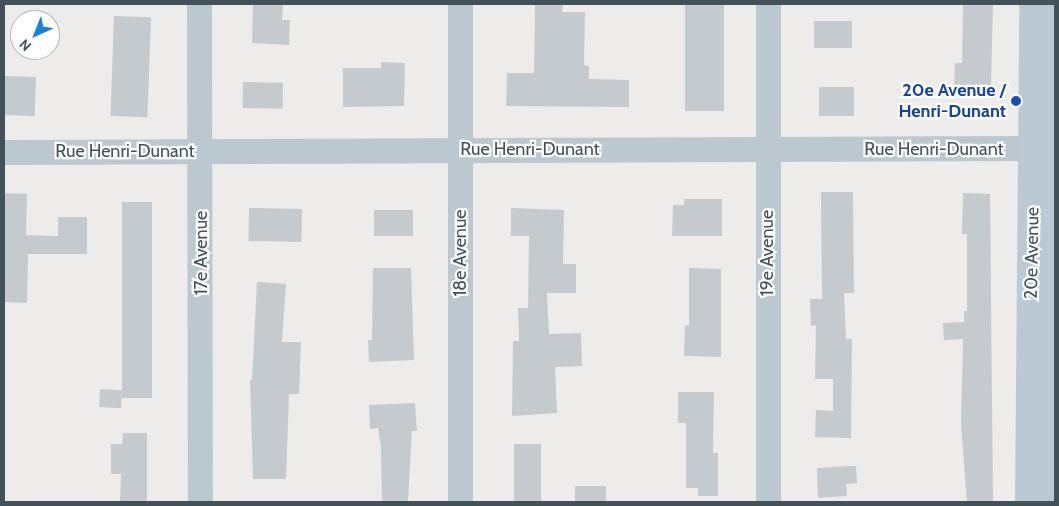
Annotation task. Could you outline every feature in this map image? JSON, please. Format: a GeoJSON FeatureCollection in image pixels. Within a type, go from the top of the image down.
{"type":"FeatureCollection","features":[{"type":"Feature","properties":{"kind":"street","name":"17e Avenue"},"geometry":{"type":"LineString","coordinates":[[199,4],[201,151],[200,502]]}},
{"type":"Feature","properties":{"kind":"street","name":"18e Avenue"},"geometry":{"type":"LineString","coordinates":[[460,4],[460,502]]}},
{"type":"Feature","properties":{"kind":"street","name":"19e Avenue"},"geometry":{"type":"LineString","coordinates":[[768,4],[768,502]]}},
{"type":"Feature","properties":{"kind":"street","name":"20e Avenue"},"geometry":{"type":"LineString","coordinates":[[1033,4],[1047,148],[1052,502]]}},
{"type":"Feature","properties":{"kind":"street","name":"20e Avenue"},"geometry":{"type":"LineString","coordinates":[[1029,502],[1054,4]]}},
{"type":"Feature","properties":{"kind":"street","name":"Rue Henri-Dunant"},"geometry":{"type":"LineString","coordinates":[[4,152],[1047,148]]}},
{"type":"Feature","properties":{"kind":"building"},"geometry":{"type":"Polygon","coordinates":[[[253,4],[283,4],[282,20],[290,20],[289,45],[252,43],[253,4]]]}},
{"type":"Feature","properties":{"kind":"building"},"geometry":{"type":"Polygon","coordinates":[[[535,4],[563,4],[562,12],[585,12],[584,65],[589,66],[589,79],[629,80],[629,107],[506,106],[507,73],[534,73],[535,4]]]}},
{"type":"Feature","properties":{"kind":"building"},"geometry":{"type":"Polygon","coordinates":[[[685,4],[724,4],[724,111],[685,111],[685,4]]]}},
{"type":"Feature","properties":{"kind":"building"},"geometry":{"type":"Polygon","coordinates":[[[963,4],[993,4],[991,87],[954,87],[955,63],[962,63],[963,4]]]}},
{"type":"Feature","properties":{"kind":"building"},"geometry":{"type":"Polygon","coordinates":[[[114,16],[151,17],[147,117],[111,116],[114,16]]]}},
{"type":"Feature","properties":{"kind":"building"},"geometry":{"type":"Polygon","coordinates":[[[814,21],[852,21],[852,48],[814,48],[814,21]]]}},
{"type":"Feature","properties":{"kind":"building"},"geometry":{"type":"Polygon","coordinates":[[[381,62],[405,63],[404,106],[343,107],[343,68],[381,68],[381,62]]]}},
{"type":"Feature","properties":{"kind":"building"},"geometry":{"type":"Polygon","coordinates":[[[4,76],[36,77],[35,116],[4,115],[4,76]]]}},
{"type":"Feature","properties":{"kind":"building"},"geometry":{"type":"Polygon","coordinates":[[[243,82],[283,83],[283,109],[243,108],[243,82]]]}},
{"type":"Feature","properties":{"kind":"building"},"geometry":{"type":"Polygon","coordinates":[[[819,87],[854,87],[854,116],[819,116],[819,87]]]}},
{"type":"Feature","properties":{"kind":"building"},"geometry":{"type":"Polygon","coordinates":[[[821,192],[853,192],[854,293],[844,293],[846,339],[852,339],[851,438],[815,437],[816,410],[833,411],[833,379],[815,379],[816,325],[811,326],[810,299],[822,299],[821,192]]]}},
{"type":"Feature","properties":{"kind":"building"},"geometry":{"type":"Polygon","coordinates":[[[4,193],[27,194],[26,235],[58,236],[58,217],[87,217],[87,254],[28,254],[27,303],[4,302],[4,193]]]}},
{"type":"Feature","properties":{"kind":"building"},"geometry":{"type":"Polygon","coordinates":[[[963,193],[990,194],[993,502],[967,502],[961,426],[963,339],[944,340],[943,323],[964,322],[964,311],[967,311],[967,234],[962,234],[963,193]]]}},
{"type":"Feature","properties":{"kind":"building"},"geometry":{"type":"Polygon","coordinates":[[[684,199],[722,199],[722,236],[672,236],[673,205],[684,205],[684,199]]]}},
{"type":"Feature","properties":{"kind":"building"},"geometry":{"type":"Polygon","coordinates":[[[122,202],[152,202],[152,398],[122,398],[122,202]]]}},
{"type":"Feature","properties":{"kind":"building"},"geometry":{"type":"Polygon","coordinates":[[[249,208],[302,209],[301,242],[248,241],[249,208]]]}},
{"type":"Feature","properties":{"kind":"building"},"geometry":{"type":"Polygon","coordinates":[[[511,208],[564,210],[563,264],[576,264],[576,293],[547,293],[549,334],[581,333],[582,366],[555,367],[557,413],[512,416],[513,341],[519,341],[518,308],[528,308],[529,236],[511,236],[511,208]]]}},
{"type":"Feature","properties":{"kind":"building"},"geometry":{"type":"Polygon","coordinates":[[[374,210],[413,210],[413,236],[374,236],[374,210]]]}},
{"type":"Feature","properties":{"kind":"building"},"geometry":{"type":"Polygon","coordinates":[[[373,268],[411,268],[414,360],[369,362],[368,340],[372,340],[373,268]]]}},
{"type":"Feature","properties":{"kind":"building"},"geometry":{"type":"Polygon","coordinates":[[[689,268],[721,269],[721,357],[684,356],[685,325],[689,326],[689,268]]]}},
{"type":"Feature","properties":{"kind":"building"},"geometry":{"type":"Polygon","coordinates":[[[257,282],[286,284],[282,342],[301,342],[299,394],[289,394],[286,479],[253,479],[250,380],[252,380],[257,282]]]}},
{"type":"Feature","properties":{"kind":"building"},"geometry":{"type":"Polygon","coordinates":[[[100,389],[122,390],[121,408],[99,407],[100,389]]]}},
{"type":"Feature","properties":{"kind":"building"},"geometry":{"type":"Polygon","coordinates":[[[678,392],[714,392],[713,453],[718,453],[718,496],[698,496],[698,488],[686,488],[686,423],[678,423],[678,392]]]}},
{"type":"Feature","properties":{"kind":"building"},"geometry":{"type":"Polygon","coordinates":[[[415,403],[417,431],[412,431],[408,502],[382,502],[381,447],[378,428],[370,429],[369,405],[415,403]]]}},
{"type":"Feature","properties":{"kind":"building"},"geometry":{"type":"Polygon","coordinates":[[[123,433],[147,433],[147,502],[120,502],[121,474],[111,474],[111,444],[122,444],[123,433]]]}},
{"type":"Feature","properties":{"kind":"building"},"geometry":{"type":"Polygon","coordinates":[[[514,444],[541,444],[541,502],[514,502],[514,444]]]}},
{"type":"Feature","properties":{"kind":"building"},"geometry":{"type":"Polygon","coordinates":[[[856,466],[857,483],[846,484],[847,496],[818,498],[817,468],[856,466]]]}},
{"type":"Feature","properties":{"kind":"building"},"geometry":{"type":"Polygon","coordinates":[[[575,486],[606,486],[606,502],[575,502],[575,486]]]}},
{"type":"Feature","properties":{"kind":"place","name":"20e Avenue / Henri-Dunant"},"geometry":{"type":"Point","coordinates":[1016,101]}}]}
